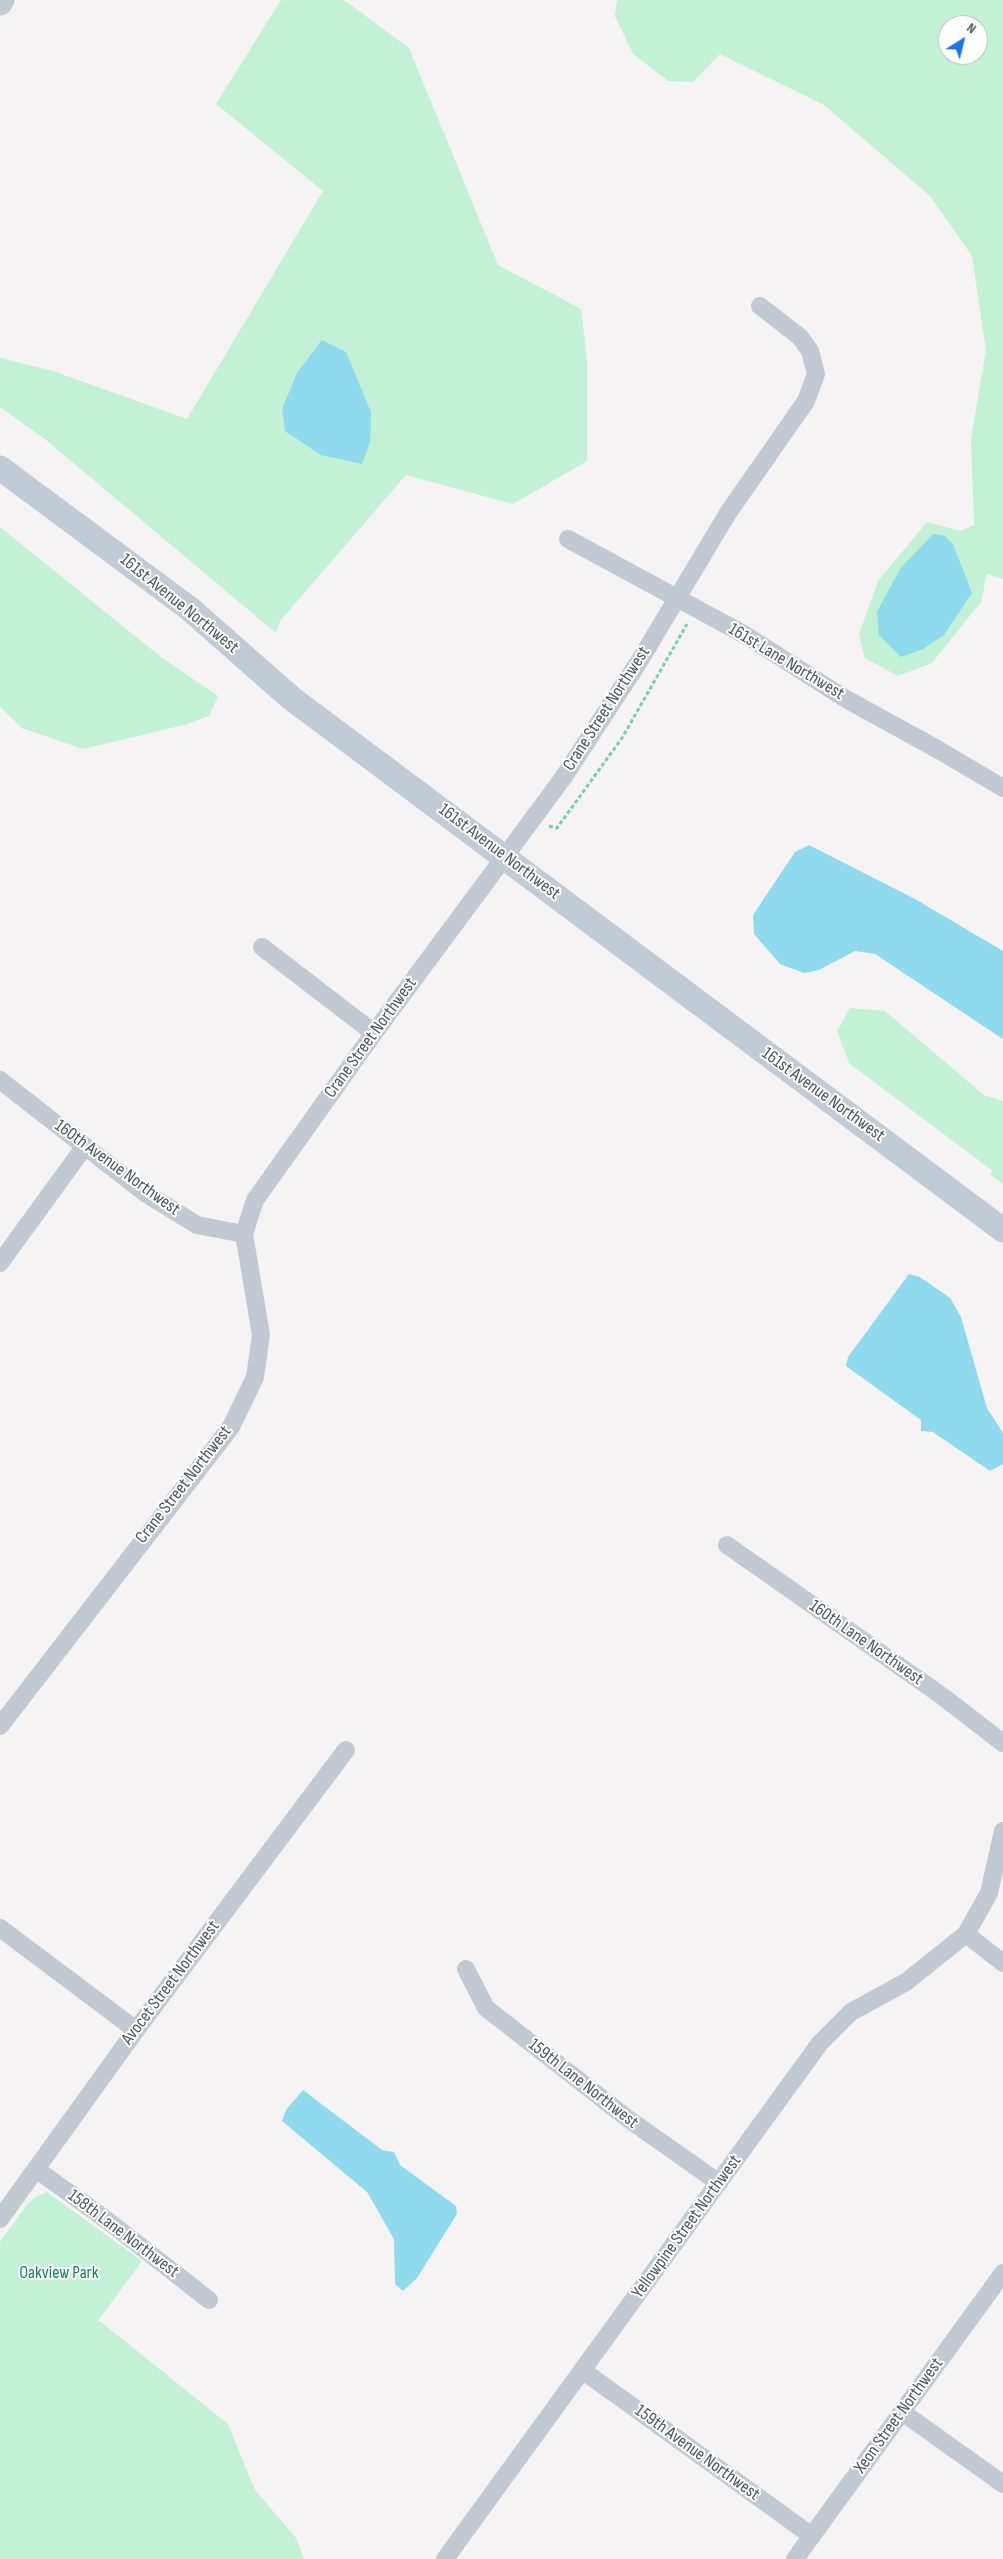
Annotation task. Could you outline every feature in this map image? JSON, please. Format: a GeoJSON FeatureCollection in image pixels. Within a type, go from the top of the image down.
{"type":"FeatureCollection","features":[{"type":"Feature","properties":{"kind":"main road","name":"161st Avenue Northwest"},"geometry":{"type":"LineString","coordinates":[[0,468],[190,609],[291,698],[1003,1230]]}},
{"type":"Feature","properties":{"kind":"street","name":"Crane Street Northwest"},"geometry":{"type":"LineString","coordinates":[[0,1726],[231,1428],[255,1377],[261,1336],[244,1234],[255,1200],[374,1033],[532,821],[608,711],[728,513],[806,400],[814,383],[814,362],[800,337],[760,306]]}},
{"type":"Feature","properties":{"kind":"street","name":"161st Lane Northwest"},"geometry":{"type":"LineString","coordinates":[[568,539],[747,636],[846,699],[1003,788]]}},
{"type":"Feature","properties":{"kind":"street"},"geometry":{"type":"LineString","coordinates":[[262,947],[374,1033]]}},
{"type":"Feature","properties":{"kind":"street","name":"160th Avenue Northwest"},"geometry":{"type":"LineString","coordinates":[[0,1080],[145,1193],[197,1225],[244,1234]]}},
{"type":"Feature","properties":{"kind":"street"},"geometry":{"type":"LineString","coordinates":[[0,1263],[84,1146]]}},
{"type":"Feature","properties":{"kind":"street","name":"160th Lane Northwest"},"geometry":{"type":"LineString","coordinates":[[727,1545],[942,1696],[1003,1743]]}},
{"type":"Feature","properties":{"kind":"street","name":"Avocet Street Northwest"},"geometry":{"type":"LineString","coordinates":[[0,2219],[136,2030],[346,1750]]}},
{"type":"Feature","properties":{"kind":"street"},"geometry":{"type":"LineString","coordinates":[[1003,1831],[989,1893],[966,1934],[1003,1963]]}},
{"type":"Feature","properties":{"kind":"street"},"geometry":{"type":"LineString","coordinates":[[0,1928],[136,2030]]}},
{"type":"Feature","properties":{"kind":"street","name":"Yellowpine Street Northwest"},"geometry":{"type":"LineString","coordinates":[[445,2559],[820,2043],[851,2012],[906,1982],[966,1934]]}},
{"type":"Feature","properties":{"kind":"street","name":"159th Lane Northwest"},"geometry":{"type":"LineString","coordinates":[[466,1969],[486,2008],[627,2118],[718,2183]]}},
{"type":"Feature","properties":{"kind":"street","name":"158th Lane Northwest"},"geometry":{"type":"LineString","coordinates":[[36,2169],[108,2221],[209,2300]]}},
{"type":"Feature","properties":{"kind":"street","name":"Xeon Street Northwest"},"geometry":{"type":"LineString","coordinates":[[795,2559],[1003,2274]]}},
{"type":"Feature","properties":{"kind":"street","name":"159th Avenue Northwest"},"geometry":{"type":"LineString","coordinates":[[582,2370],[812,2536]]}},
{"type":"Feature","properties":{"kind":"street"},"geometry":{"type":"LineString","coordinates":[[902,2412],[1003,2484]]}},
{"type":"Feature","properties":{"kind":"path"},"geometry":{"type":"LineString","coordinates":[[532,821],[558,828],[622,738],[696,610]]}},
{"type":"Feature","properties":{"kind":"green space"},"geometry":{"type":"Polygon","coordinates":[[[281,0],[344,0],[409,48],[498,265],[581,309],[587,361],[587,461],[513,504],[406,475],[280,621],[276,633],[46,440],[0,407],[0,358],[53,371],[187,419],[323,191],[216,104],[281,0]]]}},
{"type":"Feature","properties":{"kind":"green space"},"geometry":{"type":"Polygon","coordinates":[[[617,0],[1003,0],[1003,579],[987,574],[981,602],[932,663],[898,676],[865,658],[859,634],[878,581],[927,522],[961,531],[974,525],[971,439],[986,350],[972,256],[930,196],[824,105],[720,54],[693,82],[668,81],[633,54],[615,16],[617,0]]]}},
{"type":"Feature","properties":{"kind":"green space"},"geometry":{"type":"Polygon","coordinates":[[[0,527],[161,657],[218,696],[209,716],[184,725],[83,749],[22,728],[0,707],[0,527]]]}},
{"type":"Feature","properties":{"kind":"green space"},"geometry":{"type":"Polygon","coordinates":[[[850,1008],[885,1011],[984,1095],[1003,1101],[1003,1184],[990,1174],[993,1171],[849,1063],[837,1031],[850,1008]]]}},
{"type":"Feature","properties":{"kind":"green space","name":"Oakview Park"},"geometry":{"type":"Polygon","coordinates":[[[47,2192],[142,2261],[97,2322],[101,2322],[228,2424],[255,2490],[296,2538],[304,2559],[0,2559],[0,2242],[27,2205],[35,2197],[47,2192]]]}},
{"type":"Feature","properties":{"kind":"water"},"geometry":{"type":"Polygon","coordinates":[[[322,340],[346,352],[371,412],[370,442],[362,464],[321,455],[285,431],[282,409],[297,373],[322,340]]]}},
{"type":"Feature","properties":{"kind":"water"},"geometry":{"type":"Polygon","coordinates":[[[933,534],[945,536],[953,544],[972,593],[944,635],[923,649],[901,657],[879,635],[877,612],[900,569],[933,534]]]}},
{"type":"Feature","properties":{"kind":"water"},"geometry":{"type":"Polygon","coordinates":[[[809,845],[915,899],[1003,951],[1003,1039],[875,954],[855,951],[819,970],[804,973],[780,964],[754,934],[753,915],[795,852],[809,845]]]}},
{"type":"Feature","properties":{"kind":"water"},"geometry":{"type":"Polygon","coordinates":[[[909,1274],[920,1277],[950,1298],[961,1317],[987,1408],[1003,1433],[1003,1464],[990,1471],[933,1432],[921,1431],[921,1420],[846,1366],[848,1357],[909,1274]]]}},
{"type":"Feature","properties":{"kind":"water"},"geometry":{"type":"Polygon","coordinates":[[[303,2090],[382,2150],[394,2152],[400,2165],[456,2206],[457,2214],[417,2278],[403,2291],[395,2284],[394,2239],[367,2192],[282,2121],[286,2110],[303,2090]]]}}]}
